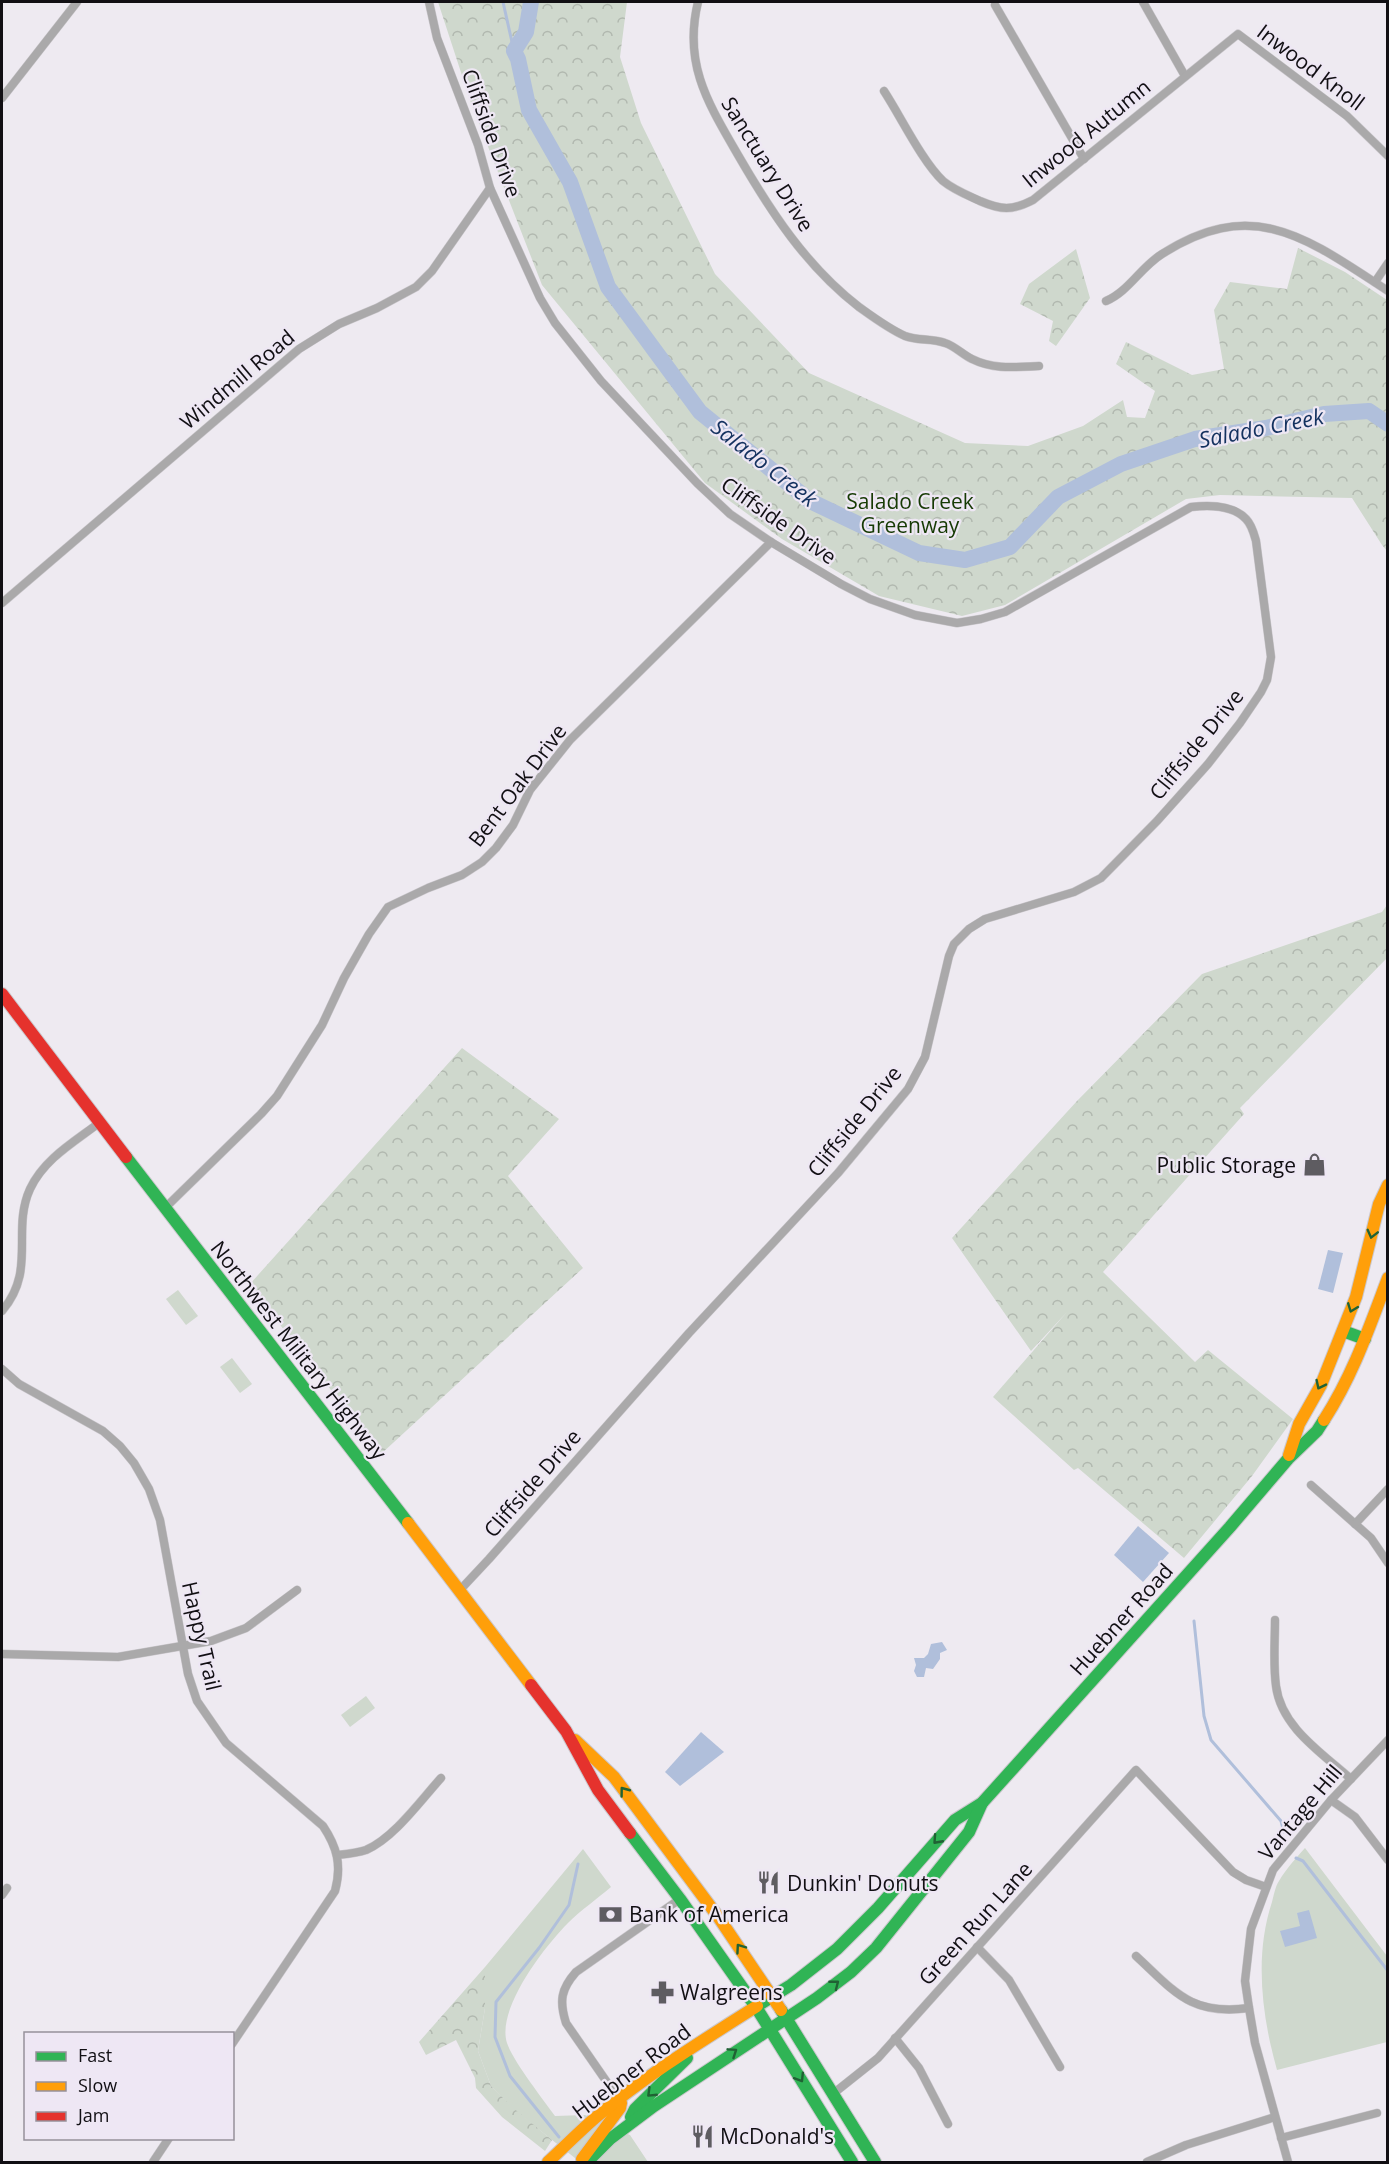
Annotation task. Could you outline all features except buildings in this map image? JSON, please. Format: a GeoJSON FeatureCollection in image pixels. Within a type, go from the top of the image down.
{"type":"FeatureCollection","features":[{"type":"Feature","properties":{"kind":"main road","name":"Northwest Military Highway"},"geometry":{"type":"LineString","coordinates":[[2,994],[566,1731],[598,1790],[680,1899],[770,2028],[852,2163]]}},
{"type":"Feature","properties":{"kind":"main road","name":"Huebner Road"},"geometry":{"type":"LineString","coordinates":[[1288,1459],[1299,1424],[1321,1385],[1356,1297],[1379,1204],[1388,1185]]}},
{"type":"Feature","properties":{"kind":"main road","name":"Huebner Road"},"geometry":{"type":"LineString","coordinates":[[548,2163],[620,2101],[837,1949],[871,1916],[955,1820],[981,1803],[1230,1527],[1288,1459],[1317,1431],[1343,1390],[1388,1278]]}},
{"type":"Feature","properties":{"kind":"main road"},"geometry":{"type":"LineString","coordinates":[[1343,1331],[1365,1339]]}},
{"type":"Feature","properties":{"kind":"main road","name":"Northwest Military Highway"},"geometry":{"type":"LineString","coordinates":[[566,1731],[614,1777],[685,1870],[787,2017],[875,2163]]}},
{"type":"Feature","properties":{"kind":"main road","name":"Huebner Road"},"geometry":{"type":"LineString","coordinates":[[587,2163],[633,2119],[816,1998],[851,1971],[876,1948],[969,1832],[981,1803]]}},
{"type":"Feature","properties":{"kind":"main road"},"geometry":{"type":"LineString","coordinates":[[921,1858],[938,1872]]}},
{"type":"Feature","properties":{"kind":"main road"},"geometry":{"type":"LineString","coordinates":[[633,2119],[635,2109],[702,2042]]}},
{"type":"Feature","properties":{"kind":"main road"},"geometry":{"type":"LineString","coordinates":[[580,2163],[620,2108],[620,2101]]}},
{"type":"Feature","properties":{"kind":"main road"},"geometry":{"type":"LineString","coordinates":[[560,2163],[579,2134]]}},
{"type":"Feature","properties":{"kind":"street"},"geometry":{"type":"LineString","coordinates":[[2,98],[77,2]]}},
{"type":"Feature","properties":{"kind":"street","name":"Cliffside Drive"},"geometry":{"type":"LineString","coordinates":[[429,2],[437,38],[478,145],[490,188],[540,298],[570,343],[601,381],[697,483],[730,514],[771,542],[870,600],[915,615],[957,623],[1005,612],[1191,507],[1205,505],[1234,510],[1246,518],[1256,541],[1271,657],[1267,680],[1240,723],[1208,764],[1157,821],[1101,878],[1074,892],[985,919],[969,929],[954,944],[949,956],[925,1057],[908,1089],[838,1173],[689,1333],[460,1590]]}},
{"type":"Feature","properties":{"kind":"street","name":"Sanctuary Drive"},"geometry":{"type":"LineString","coordinates":[[698,2],[694,21],[693,54],[699,81],[710,106],[775,216],[801,251],[831,283],[870,315],[905,336],[948,343],[972,359],[992,367],[1040,366]]}},
{"type":"Feature","properties":{"kind":"street"},"geometry":{"type":"LineString","coordinates":[[1143,2],[1185,76]]}},
{"type":"Feature","properties":{"kind":"street"},"geometry":{"type":"LineString","coordinates":[[995,5],[1084,159]]}},
{"type":"Feature","properties":{"kind":"street","name":"Inwood Autumn"},"geometry":{"type":"LineString","coordinates":[[884,91],[932,168],[943,181],[957,191],[995,207],[1008,209],[1027,203],[1238,34]]}},
{"type":"Feature","properties":{"kind":"street","name":"Inwood Knoll"},"geometry":{"type":"LineString","coordinates":[[1238,34],[1347,116],[1388,156]]}},
{"type":"Feature","properties":{"kind":"street","name":"Windmill Road"},"geometry":{"type":"LineString","coordinates":[[2,603],[299,349],[339,324],[377,308],[416,287],[432,271],[490,188]]}},
{"type":"Feature","properties":{"kind":"street"},"geometry":{"type":"LineString","coordinates":[[1106,301],[1114,298],[1141,270],[1163,253],[1210,230],[1242,224],[1264,226],[1285,232],[1318,246],[1388,291]]}},
{"type":"Feature","properties":{"kind":"street"},"geometry":{"type":"LineString","coordinates":[[1375,282],[1388,263]]}},
{"type":"Feature","properties":{"kind":"street","name":"Bent Oak Drive"},"geometry":{"type":"LineString","coordinates":[[165,1208],[277,1096],[322,1025],[344,978],[369,934],[388,907],[462,875],[482,862],[513,825],[530,790],[570,740],[771,542]]}},
{"type":"Feature","properties":{"kind":"street"},"geometry":{"type":"LineString","coordinates":[[2,1311],[18,1287],[22,1271],[24,1215],[31,1189],[39,1173],[57,1154],[99,1123]]}},
{"type":"Feature","properties":{"kind":"street","name":"Happy Trail"},"geometry":{"type":"LineString","coordinates":[[2,1369],[19,1384],[103,1431],[120,1446],[142,1475],[159,1520],[188,1674],[197,1701],[226,1743],[323,1826],[333,1841],[338,1855]]}},
{"type":"Feature","properties":{"kind":"street"},"geometry":{"type":"LineString","coordinates":[[1311,1485],[1377,1545],[1388,1563]]}},
{"type":"Feature","properties":{"kind":"street"},"geometry":{"type":"LineString","coordinates":[[1355,1524],[1388,1489]]}},
{"type":"Feature","properties":{"kind":"street"},"geometry":{"type":"LineString","coordinates":[[2,1654],[118,1657],[211,1641],[235,1633],[253,1623],[297,1590]]}},
{"type":"Feature","properties":{"kind":"street"},"geometry":{"type":"LineString","coordinates":[[1275,1620],[1275,1679],[1280,1704],[1299,1732],[1351,1779]]}},
{"type":"Feature","properties":{"kind":"street","name":"Vantage Hill"},"geometry":{"type":"LineString","coordinates":[[1288,2163],[1249,2008],[1245,1981],[1251,1929],[1273,1870],[1331,1800],[1388,1740]]}},
{"type":"Feature","properties":{"kind":"street","name":"Green Run Lane"},"geometry":{"type":"LineString","coordinates":[[834,2093],[869,2066],[1136,1770],[1233,1872],[1246,1880],[1266,1887]]}},
{"type":"Feature","properties":{"kind":"street"},"geometry":{"type":"LineString","coordinates":[[234,2041],[335,1890],[339,1867],[338,1855],[351,1854],[377,1844],[400,1823],[441,1778]]}},
{"type":"Feature","properties":{"kind":"street"},"geometry":{"type":"LineString","coordinates":[[1331,1800],[1354,1817],[1388,1860]]}},
{"type":"Feature","properties":{"kind":"street"},"geometry":{"type":"LineString","coordinates":[[633,2119],[566,2023],[562,2010],[563,1994],[566,1983],[576,1972],[680,1899]]}},
{"type":"Feature","properties":{"kind":"street"},"geometry":{"type":"LineString","coordinates":[[977,1947],[1009,1980],[1060,2067]]}},
{"type":"Feature","properties":{"kind":"street"},"geometry":{"type":"LineString","coordinates":[[1136,1956],[1186,2000],[1201,2007],[1216,2010],[1249,2008]]}},
{"type":"Feature","properties":{"kind":"street"},"geometry":{"type":"LineString","coordinates":[[895,2038],[919,2068],[948,2124]]}},
{"type":"Feature","properties":{"kind":"street"},"geometry":{"type":"LineString","coordinates":[[1281,2139],[1377,2113]]}},
{"type":"Feature","properties":{"kind":"street"},"geometry":{"type":"LineString","coordinates":[[1147,2163],[1186,2145],[1275,2117]]}},
{"type":"Feature","properties":{"kind":"street"},"geometry":{"type":"LineString","coordinates":[[153,2163],[168,2140]]}},
{"type":"Feature","properties":{"kind":"green space","name":"Salado Creek Greenway"},"geometry":{"type":"Polygon","coordinates":[[[438,2],[627,2],[620,57],[641,123],[715,274],[809,373],[965,443],[1028,446],[1083,426],[1123,400],[1127,417],[1145,418],[1155,391],[1116,364],[1126,342],[1192,375],[1224,369],[1214,310],[1230,282],[1287,289],[1298,248],[1345,272],[1387,300],[1387,551],[1352,498],[1220,495],[1186,499],[1005,605],[962,616],[879,596],[782,539],[705,483],[542,285],[471,103],[438,2]]]}},
{"type":"Feature","properties":{"kind":"green space"},"geometry":{"type":"Polygon","coordinates":[[[1076,249],[1090,298],[1056,346],[1049,341],[1053,321],[1020,304],[1029,284],[1076,249]]]}},
{"type":"Feature","properties":{"kind":"green space"},"geometry":{"type":"Polygon","coordinates":[[[1387,905],[1387,958],[1240,1108],[1244,1114],[1103,1272],[1195,1362],[1208,1350],[1293,1419],[1252,1476],[1184,1558],[1078,1468],[1074,1470],[993,1397],[1067,1312],[1031,1351],[952,1238],[1077,1101],[1202,974],[1382,912],[1387,905]]]}},
{"type":"Feature","properties":{"kind":"green space"},"geometry":{"type":"Polygon","coordinates":[[[462,1048],[559,1119],[508,1176],[583,1268],[381,1454],[249,1285],[462,1048]]]}},
{"type":"Feature","properties":{"kind":"green space"},"geometry":{"type":"Polygon","coordinates":[[[178,1290],[198,1316],[186,1325],[166,1299],[178,1290]]]}},
{"type":"Feature","properties":{"kind":"green space"},"geometry":{"type":"Polygon","coordinates":[[[232,1358],[252,1384],[240,1393],[220,1367],[232,1358]]]}},
{"type":"Feature","properties":{"kind":"green space"},"geometry":{"type":"Polygon","coordinates":[[[366,1696],[375,1708],[350,1727],[341,1715],[366,1696]]]}},
{"type":"Feature","properties":{"kind":"green space"},"geometry":{"type":"Polygon","coordinates":[[[1305,1848],[1387,1956],[1387,2042],[1277,2070],[1264,2008],[1263,1944],[1276,1886],[1305,1848]]]}},
{"type":"Feature","properties":{"kind":"green space"},"geometry":{"type":"Polygon","coordinates":[[[583,1849],[611,1887],[568,1923],[536,1962],[515,1996],[506,2029],[507,2043],[522,2070],[555,2116],[585,2115],[630,2135],[648,2162],[580,2162],[513,2109],[491,2086],[478,2051],[485,2008],[485,1967],[583,1849]]]}},
{"type":"Feature","properties":{"kind":"green space"},"geometry":{"type":"Polygon","coordinates":[[[485,1967],[485,2008],[478,2051],[491,2086],[512,2107],[552,2140],[545,2151],[502,2117],[476,2088],[475,2078],[456,2040],[426,2055],[419,2042],[485,1967]]]}},
{"type":"Feature","properties":{"kind":"water"},"geometry":{"type":"Polygon","coordinates":[[[1328,1250],[1343,1253],[1333,1293],[1318,1289],[1328,1250]]]}},
{"type":"Feature","properties":{"kind":"water"},"geometry":{"type":"Polygon","coordinates":[[[1138,1526],[1169,1553],[1143,1582],[1114,1555],[1138,1526]]]}},
{"type":"Feature","properties":{"kind":"water"},"geometry":{"type":"Polygon","coordinates":[[[942,1642],[947,1650],[940,1653],[940,1659],[933,1669],[926,1668],[924,1677],[917,1677],[914,1671],[916,1665],[914,1658],[924,1658],[931,1644],[942,1642]]]}},
{"type":"Feature","properties":{"kind":"water"},"geometry":{"type":"Polygon","coordinates":[[[701,1732],[724,1752],[680,1786],[665,1772],[701,1732]]]}},
{"type":"Feature","properties":{"kind":"water"},"geometry":{"type":"Polygon","coordinates":[[[1309,1910],[1317,1938],[1285,1947],[1280,1931],[1300,1926],[1297,1913],[1309,1910]]]}},
{"type":"Feature","properties":{"kind":"waterway"},"geometry":{"type":"LineString","coordinates":[[503,2],[514,51]]}},
{"type":"Feature","properties":{"kind":"waterway","name":"Salado Creek"},"geometry":{"type":"LineString","coordinates":[[531,2],[526,32],[514,51],[518,59],[529,110],[570,182],[608,287],[700,412],[810,501],[919,553],[965,560],[1010,547],[1058,497],[1121,464],[1195,439],[1266,428],[1324,414],[1369,411],[1388,424]]}},
{"type":"Feature","properties":{"kind":"waterway"},"geometry":{"type":"LineString","coordinates":[[1194,1621],[1204,1716],[1211,1740],[1281,1821],[1284,1832]]}},
{"type":"Feature","properties":{"kind":"waterway"},"geometry":{"type":"LineString","coordinates":[[1296,1858],[1303,1861],[1388,1971]]}},
{"type":"Feature","properties":{"kind":"waterway"},"geometry":{"type":"LineString","coordinates":[[559,2137],[510,2076],[495,2037],[496,2002],[539,1948],[569,1905],[578,1864]]}},
{"type":"Feature","properties":{"kind":"traffic: fast"},"geometry":{"type":"LineString","coordinates":[[126,1157],[408,1523]]}},
{"type":"Feature","properties":{"kind":"traffic: fast"},"geometry":{"type":"LineString","coordinates":[[1343,1331],[1365,1339]]}},
{"type":"Feature","properties":{"kind":"traffic: fast"},"geometry":{"type":"LineString","coordinates":[[757,2006],[791,1985],[837,1949],[878,1908],[955,1820],[982,1803],[1230,1527],[1288,1459],[1317,1431],[1324,1420]]}},
{"type":"Feature","properties":{"kind":"traffic: fast"},"geometry":{"type":"LineString","coordinates":[[587,2162],[610,2139],[654,2106],[817,1998],[851,1972],[876,1948],[969,1832],[982,1803]]}},
{"type":"Feature","properties":{"kind":"traffic: fast"},"geometry":{"type":"LineString","coordinates":[[630,1833],[756,2007],[852,2162]]}},
{"type":"Feature","properties":{"kind":"traffic: fast"},"geometry":{"type":"LineString","coordinates":[[781,2010],[875,2162]]}},
{"type":"Feature","properties":{"kind":"traffic: fast"},"geometry":{"type":"LineString","coordinates":[[631,2117],[635,2109],[687,2058]]}},
{"type":"Feature","properties":{"kind":"traffic: slow"},"geometry":{"type":"LineString","coordinates":[[1289,1455],[1299,1424],[1321,1385],[1356,1297],[1379,1204],[1388,1185]]}},
{"type":"Feature","properties":{"kind":"traffic: slow"},"geometry":{"type":"LineString","coordinates":[[1324,1420],[1352,1368],[1388,1278]]}},
{"type":"Feature","properties":{"kind":"traffic: slow"},"geometry":{"type":"LineString","coordinates":[[408,1523],[531,1685]]}},
{"type":"Feature","properties":{"kind":"traffic: slow"},"geometry":{"type":"LineString","coordinates":[[575,1740],[614,1777],[719,1918],[781,2010]]}},
{"type":"Feature","properties":{"kind":"traffic: slow"},"geometry":{"type":"LineString","coordinates":[[548,2162],[595,2118],[634,2088],[674,2059],[757,2006]]}},
{"type":"Feature","properties":{"kind":"traffic: slow"},"geometry":{"type":"LineString","coordinates":[[582,2159],[620,2108],[621,2103]]}},
{"type":"Feature","properties":{"kind":"traffic: jam"},"geometry":{"type":"LineString","coordinates":[[2,994],[126,1157]]}},
{"type":"Feature","properties":{"kind":"traffic: jam"},"geometry":{"type":"LineString","coordinates":[[531,1685],[566,1731],[598,1790],[630,1833]]}},
{"type":"Feature","properties":{"kind":"place","name":"Public Storage"},"geometry":{"type":"Point","coordinates":[1314,1165]}},
{"type":"Feature","properties":{"kind":"place","name":"Dunkin' Donuts"},"geometry":{"type":"Point","coordinates":[769,1883]}},
{"type":"Feature","properties":{"kind":"place","name":"Bank of America"},"geometry":{"type":"Point","coordinates":[611,1914]}},
{"type":"Feature","properties":{"kind":"place","name":"Walgreens"},"geometry":{"type":"Point","coordinates":[662,1992]}},
{"type":"Feature","properties":{"kind":"place","name":"McDonald's"},"geometry":{"type":"Point","coordinates":[702,2136]}}]}
